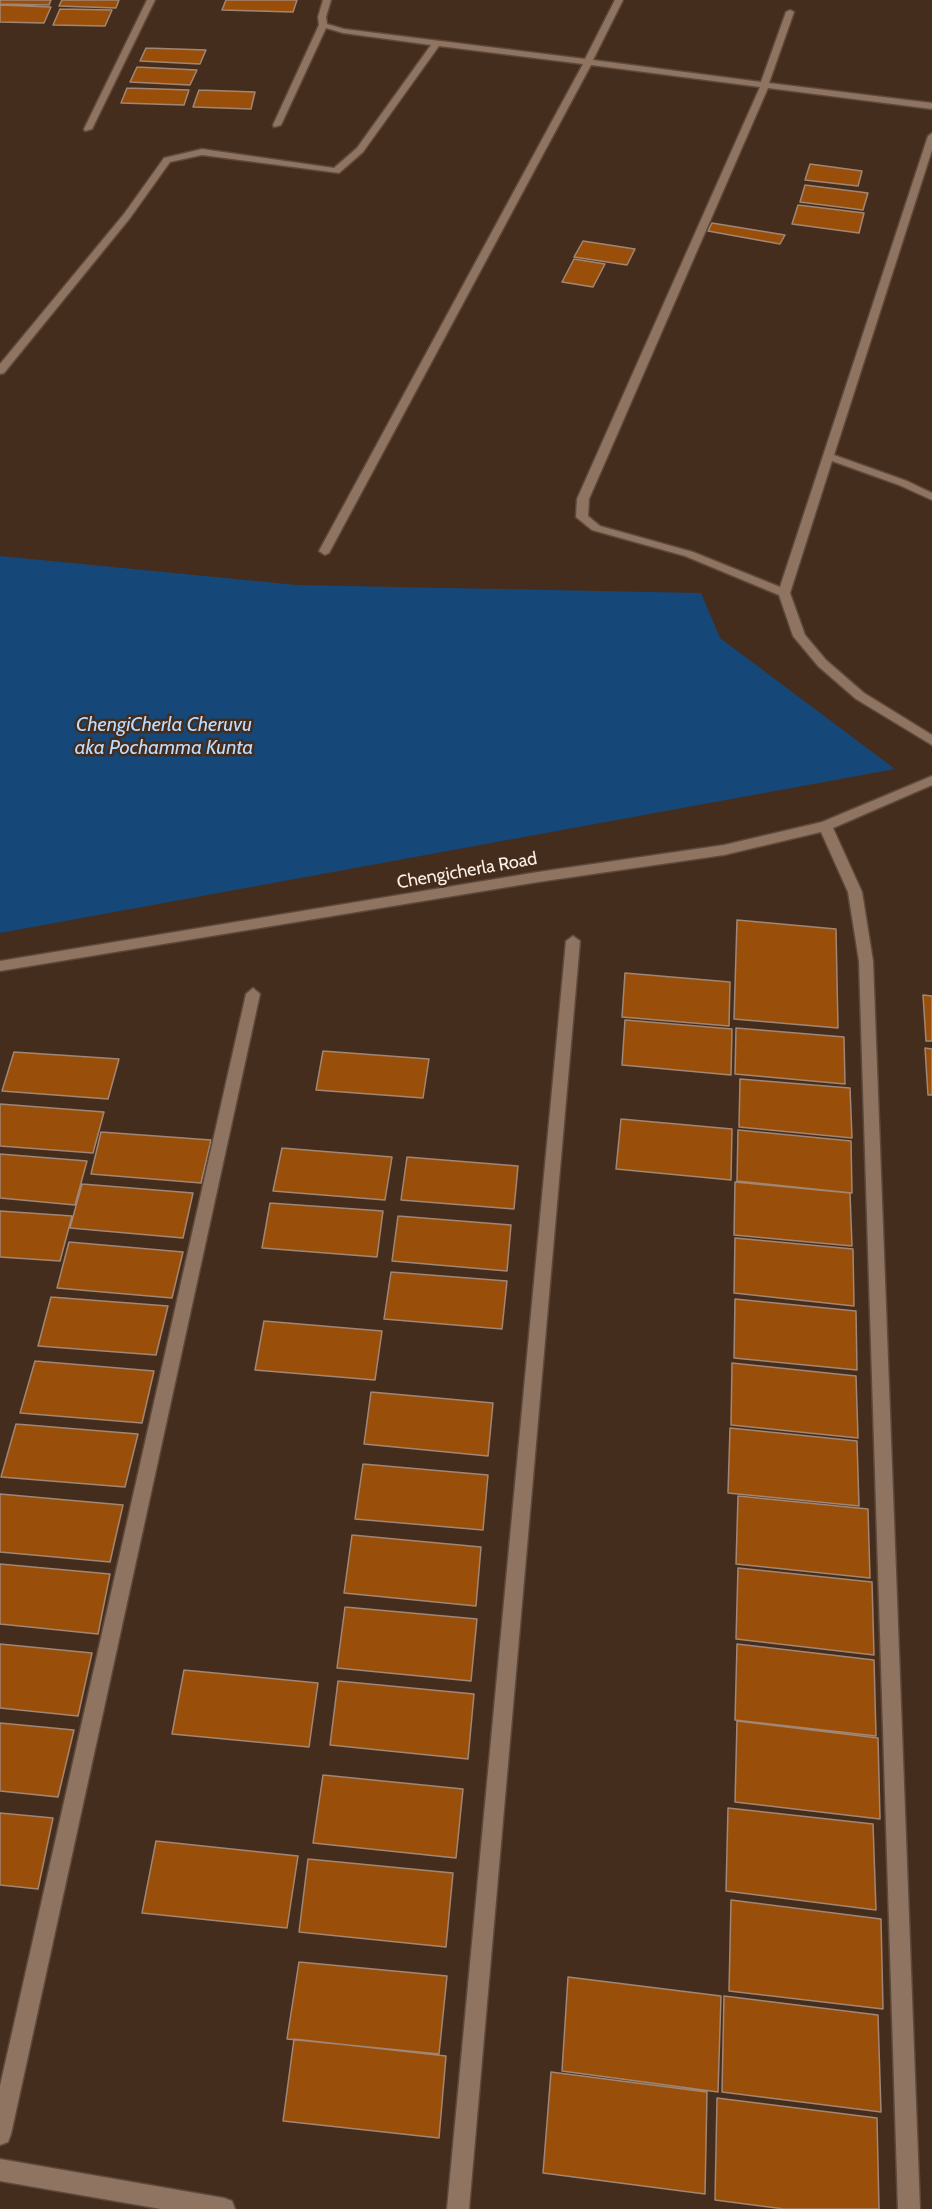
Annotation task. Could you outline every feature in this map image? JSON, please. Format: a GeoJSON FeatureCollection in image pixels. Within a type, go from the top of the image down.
{"type":"FeatureCollection","features":[{"type":"Feature","properties":{"kind":"street"},"geometry":{"type":"LineString","coordinates":[[88,129],[150,0]]}},
{"type":"Feature","properties":{"kind":"street"},"geometry":{"type":"LineString","coordinates":[[277,125],[323,25],[322,16],[327,0]]}},
{"type":"Feature","properties":{"kind":"street"},"geometry":{"type":"LineString","coordinates":[[325,551],[587,64],[619,0]]}},
{"type":"Feature","properties":{"kind":"street"},"geometry":{"type":"LineString","coordinates":[[784,593],[689,555],[596,528],[582,517],[583,499],[765,86],[790,12]]}},
{"type":"Feature","properties":{"kind":"street"},"geometry":{"type":"LineString","coordinates":[[323,25],[343,31],[436,44],[932,106]]}},
{"type":"Feature","properties":{"kind":"street"},"geometry":{"type":"LineString","coordinates":[[0,371],[127,216],[167,160],[202,152],[336,171],[360,150],[436,44]]}},
{"type":"Feature","properties":{"kind":"street"},"geometry":{"type":"LineString","coordinates":[[932,136],[784,593],[799,636],[822,663],[861,696],[932,741]]}},
{"type":"Feature","properties":{"kind":"street"},"geometry":{"type":"LineString","coordinates":[[828,456],[903,483],[932,497]]}},
{"type":"Feature","properties":{"kind":"street","name":"Chengicherla Road"},"geometry":{"type":"LineString","coordinates":[[0,966],[538,877],[724,850],[825,826],[932,780]]}},
{"type":"Feature","properties":{"kind":"street"},"geometry":{"type":"LineString","coordinates":[[825,826],[855,892],[866,961],[909,2209]]}},
{"type":"Feature","properties":{"kind":"street"},"geometry":{"type":"LineString","coordinates":[[459,2209],[573,940]]}},
{"type":"Feature","properties":{"kind":"street"},"geometry":{"type":"LineString","coordinates":[[0,2134],[253,994]]}},
{"type":"Feature","properties":{"kind":"street"},"geometry":{"type":"LineString","coordinates":[[0,2170],[224,2209]]}},
{"type":"Feature","properties":{"kind":"water","name":"ChengiCherla Cheruvu aka Pochamma Kunta"},"geometry":{"type":"Polygon","coordinates":[[[0,556],[297,585],[701,593],[720,638],[895,769],[0,933],[0,556]]]}},
{"type":"Feature","properties":{"kind":"building"},"geometry":{"type":"Polygon","coordinates":[[[0,0],[51,0],[49,5],[0,4],[0,0]]]}},
{"type":"Feature","properties":{"kind":"building"},"geometry":{"type":"Polygon","coordinates":[[[62,0],[119,0],[116,8],[59,6],[62,0]]]}},
{"type":"Feature","properties":{"kind":"building"},"geometry":{"type":"Polygon","coordinates":[[[226,0],[297,0],[293,12],[222,10],[226,0]]]}},
{"type":"Feature","properties":{"kind":"building"},"geometry":{"type":"Polygon","coordinates":[[[0,5],[51,7],[44,23],[0,22],[0,5]]]}},
{"type":"Feature","properties":{"kind":"building"},"geometry":{"type":"Polygon","coordinates":[[[60,9],[112,10],[105,26],[53,25],[60,9]]]}},
{"type":"Feature","properties":{"kind":"building"},"geometry":{"type":"Polygon","coordinates":[[[146,48],[206,50],[200,64],[140,61],[146,48]]]}},
{"type":"Feature","properties":{"kind":"building"},"geometry":{"type":"Polygon","coordinates":[[[137,67],[197,70],[190,85],[130,82],[137,67]]]}},
{"type":"Feature","properties":{"kind":"building"},"geometry":{"type":"Polygon","coordinates":[[[127,88],[189,90],[184,105],[121,103],[127,88]]]}},
{"type":"Feature","properties":{"kind":"building"},"geometry":{"type":"Polygon","coordinates":[[[199,90],[255,92],[251,109],[193,107],[199,90]]]}},
{"type":"Feature","properties":{"kind":"building"},"geometry":{"type":"Polygon","coordinates":[[[810,164],[862,171],[858,186],[805,180],[810,164]]]}},
{"type":"Feature","properties":{"kind":"building"},"geometry":{"type":"Polygon","coordinates":[[[805,185],[868,193],[863,210],[800,202],[805,185]]]}},
{"type":"Feature","properties":{"kind":"building"},"geometry":{"type":"Polygon","coordinates":[[[798,205],[864,213],[859,233],[792,224],[798,205]]]}},
{"type":"Feature","properties":{"kind":"building"},"geometry":{"type":"Polygon","coordinates":[[[712,223],[785,235],[780,244],[708,231],[712,223]]]}},
{"type":"Feature","properties":{"kind":"building"},"geometry":{"type":"Polygon","coordinates":[[[583,241],[635,249],[627,265],[574,257],[583,241]]]}},
{"type":"Feature","properties":{"kind":"building"},"geometry":{"type":"Polygon","coordinates":[[[574,259],[605,264],[593,287],[562,282],[574,259]]]}},
{"type":"Feature","properties":{"kind":"building"},"geometry":{"type":"Polygon","coordinates":[[[737,920],[836,929],[838,1028],[734,1019],[737,920]]]}},
{"type":"Feature","properties":{"kind":"building"},"geometry":{"type":"Polygon","coordinates":[[[625,973],[730,982],[729,1026],[622,1017],[625,973]]]}},
{"type":"Feature","properties":{"kind":"building"},"geometry":{"type":"Polygon","coordinates":[[[923,995],[932,996],[932,1041],[926,1041],[923,995]]]}},
{"type":"Feature","properties":{"kind":"building"},"geometry":{"type":"Polygon","coordinates":[[[625,1020],[732,1029],[731,1075],[622,1065],[625,1020]]]}},
{"type":"Feature","properties":{"kind":"building"},"geometry":{"type":"Polygon","coordinates":[[[736,1028],[844,1037],[845,1084],[735,1074],[736,1028]]]}},
{"type":"Feature","properties":{"kind":"building"},"geometry":{"type":"Polygon","coordinates":[[[925,1048],[932,1049],[932,1095],[928,1095],[925,1048]]]}},
{"type":"Feature","properties":{"kind":"building"},"geometry":{"type":"Polygon","coordinates":[[[323,1051],[429,1059],[423,1098],[316,1090],[323,1051]]]}},
{"type":"Feature","properties":{"kind":"building"},"geometry":{"type":"Polygon","coordinates":[[[14,1052],[119,1059],[108,1099],[2,1091],[14,1052]]]}},
{"type":"Feature","properties":{"kind":"building"},"geometry":{"type":"Polygon","coordinates":[[[740,1079],[850,1088],[852,1138],[739,1127],[740,1079]]]}},
{"type":"Feature","properties":{"kind":"building"},"geometry":{"type":"Polygon","coordinates":[[[0,1104],[104,1112],[93,1153],[0,1146],[0,1104]]]}},
{"type":"Feature","properties":{"kind":"building"},"geometry":{"type":"Polygon","coordinates":[[[621,1119],[732,1129],[731,1180],[616,1169],[621,1119]]]}},
{"type":"Feature","properties":{"kind":"building"},"geometry":{"type":"Polygon","coordinates":[[[738,1130],[851,1141],[852,1193],[737,1181],[738,1130]]]}},
{"type":"Feature","properties":{"kind":"building"},"geometry":{"type":"Polygon","coordinates":[[[101,1132],[211,1140],[201,1183],[91,1174],[101,1132]]]}},
{"type":"Feature","properties":{"kind":"building"},"geometry":{"type":"Polygon","coordinates":[[[282,1148],[392,1157],[385,1200],[273,1191],[282,1148]]]}},
{"type":"Feature","properties":{"kind":"building"},"geometry":{"type":"Polygon","coordinates":[[[0,1154],[87,1161],[75,1205],[0,1198],[0,1154]]]}},
{"type":"Feature","properties":{"kind":"building"},"geometry":{"type":"Polygon","coordinates":[[[407,1157],[518,1166],[514,1209],[401,1200],[407,1157]]]}},
{"type":"Feature","properties":{"kind":"building"},"geometry":{"type":"Polygon","coordinates":[[[735,1182],[850,1193],[852,1246],[734,1235],[735,1182]]]}},
{"type":"Feature","properties":{"kind":"building"},"geometry":{"type":"Polygon","coordinates":[[[82,1184],[193,1193],[183,1238],[70,1228],[82,1184]]]}},
{"type":"Feature","properties":{"kind":"building"},"geometry":{"type":"Polygon","coordinates":[[[270,1203],[383,1211],[377,1257],[262,1248],[270,1203]]]}},
{"type":"Feature","properties":{"kind":"building"},"geometry":{"type":"Polygon","coordinates":[[[0,1211],[72,1216],[60,1261],[0,1257],[0,1211]]]}},
{"type":"Feature","properties":{"kind":"building"},"geometry":{"type":"Polygon","coordinates":[[[398,1216],[511,1225],[507,1271],[392,1261],[398,1216]]]}},
{"type":"Feature","properties":{"kind":"building"},"geometry":{"type":"Polygon","coordinates":[[[735,1238],[853,1249],[854,1306],[734,1293],[735,1238]]]}},
{"type":"Feature","properties":{"kind":"building"},"geometry":{"type":"Polygon","coordinates":[[[69,1242],[183,1252],[172,1298],[57,1288],[69,1242]]]}},
{"type":"Feature","properties":{"kind":"building"},"geometry":{"type":"Polygon","coordinates":[[[391,1272],[507,1281],[502,1329],[384,1319],[391,1272]]]}},
{"type":"Feature","properties":{"kind":"building"},"geometry":{"type":"Polygon","coordinates":[[[51,1297],[168,1306],[156,1355],[38,1346],[51,1297]]]}},
{"type":"Feature","properties":{"kind":"building"},"geometry":{"type":"Polygon","coordinates":[[[735,1299],[856,1311],[857,1370],[734,1358],[735,1299]]]}},
{"type":"Feature","properties":{"kind":"building"},"geometry":{"type":"Polygon","coordinates":[[[264,1321],[382,1331],[375,1380],[255,1370],[264,1321]]]}},
{"type":"Feature","properties":{"kind":"building"},"geometry":{"type":"Polygon","coordinates":[[[35,1361],[154,1371],[142,1423],[20,1413],[35,1361]]]}},
{"type":"Feature","properties":{"kind":"building"},"geometry":{"type":"Polygon","coordinates":[[[732,1363],[856,1376],[858,1438],[731,1425],[732,1363]]]}},
{"type":"Feature","properties":{"kind":"building"},"geometry":{"type":"Polygon","coordinates":[[[371,1392],[493,1403],[488,1456],[364,1444],[371,1392]]]}},
{"type":"Feature","properties":{"kind":"building"},"geometry":{"type":"Polygon","coordinates":[[[16,1424],[138,1434],[125,1487],[1,1477],[16,1424]]]}},
{"type":"Feature","properties":{"kind":"building"},"geometry":{"type":"Polygon","coordinates":[[[730,1428],[857,1441],[859,1506],[728,1493],[730,1428]]]}},
{"type":"Feature","properties":{"kind":"building"},"geometry":{"type":"Polygon","coordinates":[[[363,1464],[488,1475],[483,1530],[355,1519],[363,1464]]]}},
{"type":"Feature","properties":{"kind":"building"},"geometry":{"type":"Polygon","coordinates":[[[0,1494],[123,1505],[110,1562],[0,1552],[0,1494]]]}},
{"type":"Feature","properties":{"kind":"building"},"geometry":{"type":"Polygon","coordinates":[[[738,1496],[868,1509],[870,1578],[736,1564],[738,1496]]]}},
{"type":"Feature","properties":{"kind":"building"},"geometry":{"type":"Polygon","coordinates":[[[352,1535],[481,1547],[476,1606],[344,1593],[352,1535]]]}},
{"type":"Feature","properties":{"kind":"building"},"geometry":{"type":"Polygon","coordinates":[[[0,1564],[110,1574],[98,1634],[0,1624],[0,1564]]]}},
{"type":"Feature","properties":{"kind":"building"},"geometry":{"type":"Polygon","coordinates":[[[738,1568],[872,1582],[874,1655],[736,1639],[738,1568]]]}},
{"type":"Feature","properties":{"kind":"building"},"geometry":{"type":"Polygon","coordinates":[[[345,1607],[477,1619],[471,1681],[337,1668],[345,1607]]]}},
{"type":"Feature","properties":{"kind":"building"},"geometry":{"type":"Polygon","coordinates":[[[0,1644],[92,1653],[78,1716],[0,1708],[0,1644]]]}},
{"type":"Feature","properties":{"kind":"building"},"geometry":{"type":"Polygon","coordinates":[[[737,1644],[874,1660],[876,1736],[735,1720],[737,1644]]]}},
{"type":"Feature","properties":{"kind":"building"},"geometry":{"type":"Polygon","coordinates":[[[184,1670],[318,1683],[309,1747],[172,1734],[184,1670]]]}},
{"type":"Feature","properties":{"kind":"building"},"geometry":{"type":"Polygon","coordinates":[[[338,1681],[474,1694],[468,1759],[330,1745],[338,1681]]]}},
{"type":"Feature","properties":{"kind":"building"},"geometry":{"type":"Polygon","coordinates":[[[737,1721],[878,1738],[880,1819],[735,1802],[737,1721]]]}},
{"type":"Feature","properties":{"kind":"building"},"geometry":{"type":"Polygon","coordinates":[[[0,1723],[74,1730],[58,1797],[0,1791],[0,1723]]]}},
{"type":"Feature","properties":{"kind":"building"},"geometry":{"type":"Polygon","coordinates":[[[323,1775],[463,1789],[456,1858],[313,1843],[323,1775]]]}},
{"type":"Feature","properties":{"kind":"building"},"geometry":{"type":"Polygon","coordinates":[[[728,1808],[873,1824],[876,1910],[726,1891],[728,1808]]]}},
{"type":"Feature","properties":{"kind":"building"},"geometry":{"type":"Polygon","coordinates":[[[0,1813],[53,1818],[38,1889],[0,1885],[0,1813]]]}},
{"type":"Feature","properties":{"kind":"building"},"geometry":{"type":"Polygon","coordinates":[[[156,1841],[298,1856],[287,1928],[142,1913],[156,1841]]]}},
{"type":"Feature","properties":{"kind":"building"},"geometry":{"type":"Polygon","coordinates":[[[308,1859],[453,1873],[446,1947],[299,1932],[308,1859]]]}},
{"type":"Feature","properties":{"kind":"building"},"geometry":{"type":"Polygon","coordinates":[[[731,1900],[881,1919],[883,2009],[729,1991],[731,1900]]]}},
{"type":"Feature","properties":{"kind":"building"},"geometry":{"type":"Polygon","coordinates":[[[299,1962],[447,1976],[439,2054],[287,2039],[299,1962]]]}},
{"type":"Feature","properties":{"kind":"building"},"geometry":{"type":"Polygon","coordinates":[[[568,1977],[721,1996],[718,2092],[562,2071],[568,1977]]]}},
{"type":"Feature","properties":{"kind":"building"},"geometry":{"type":"Polygon","coordinates":[[[724,1996],[878,2015],[881,2112],[722,2092],[724,1996]]]}},
{"type":"Feature","properties":{"kind":"building"},"geometry":{"type":"Polygon","coordinates":[[[294,2039],[446,2056],[439,2138],[283,2121],[294,2039]]]}},
{"type":"Feature","properties":{"kind":"building"},"geometry":{"type":"Polygon","coordinates":[[[551,2072],[707,2092],[705,2194],[543,2173],[551,2072]]]}},
{"type":"Feature","properties":{"kind":"building"},"geometry":{"type":"Polygon","coordinates":[[[717,2098],[877,2118],[879,2209],[784,2209],[715,2200],[717,2098]]]}}]}
